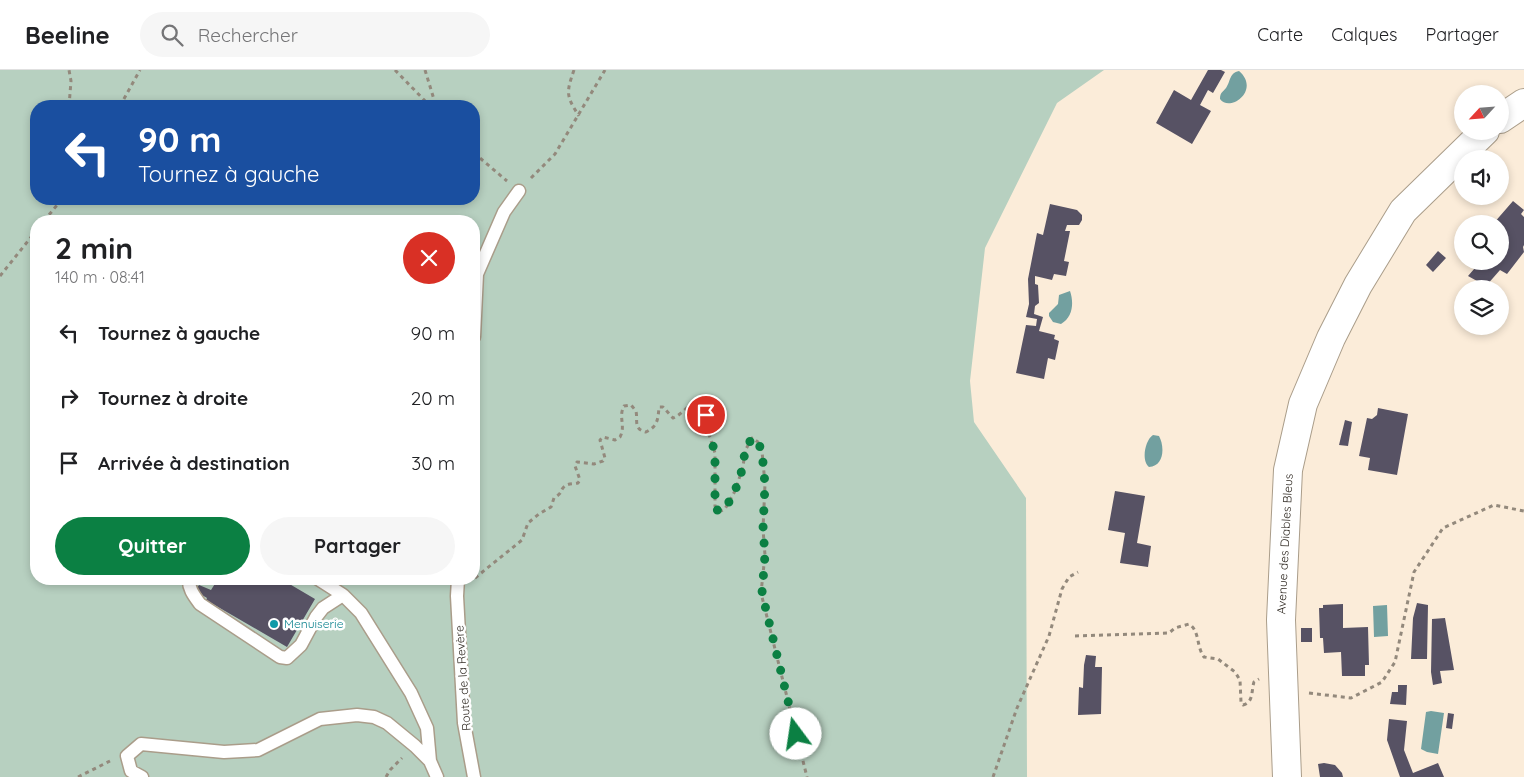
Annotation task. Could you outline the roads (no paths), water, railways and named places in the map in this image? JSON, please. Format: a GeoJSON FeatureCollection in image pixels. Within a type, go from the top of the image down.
{"type":"FeatureCollection","features":[{"type":"Feature","properties":{"kind":"main road"},"geometry":{"type":"LineString","coordinates":[[1509,113],[1524,103]]}},
{"type":"Feature","properties":{"kind":"main road","name":"Avenue des Diables Bleus"},"geometry":{"type":"LineString","coordinates":[[1287,777],[1281,620],[1288,470],[1303,404],[1331,338],[1358,285],[1404,211],[1476,140]]}},
{"type":"Feature","properties":{"kind":"lane"},"geometry":{"type":"LineString","coordinates":[[480,267],[504,212],[519,191]]}},
{"type":"Feature","properties":{"kind":"lane"},"geometry":{"type":"LineString","coordinates":[[189,585],[200,604],[280,657],[287,658],[301,645],[316,617],[324,608],[343,595]]}},
{"type":"Feature","properties":{"kind":"lane"},"geometry":{"type":"LineString","coordinates":[[327,585],[343,595],[361,612],[411,693],[427,728],[430,761],[437,777]]}},
{"type":"Feature","properties":{"kind":"lane","name":"Route de la Revère"},"geometry":{"type":"LineString","coordinates":[[458,585],[464,723],[474,777]]}},
{"type":"Feature","properties":{"kind":"lane"},"geometry":{"type":"LineString","coordinates":[[142,777],[131,771],[127,756],[141,744],[224,752],[258,750],[320,719],[357,715],[374,717],[387,723],[430,761]]}},
{"type":"Feature","properties":{"kind":"water"},"geometry":{"type":"Polygon","coordinates":[[[1239,71],[1245,78],[1247,85],[1245,92],[1236,101],[1225,103],[1220,99],[1221,93],[1228,85],[1232,75],[1239,71]]]}},
{"type":"Feature","properties":{"kind":"water"},"geometry":{"type":"Polygon","coordinates":[[[1070,291],[1072,309],[1068,318],[1061,324],[1053,322],[1049,313],[1058,304],[1059,295],[1070,291]]]}},
{"type":"Feature","properties":{"kind":"water"},"geometry":{"type":"Polygon","coordinates":[[[1153,435],[1159,436],[1161,440],[1162,455],[1158,463],[1149,467],[1145,460],[1145,451],[1148,441],[1153,435]]]}},
{"type":"Feature","properties":{"kind":"water"},"geometry":{"type":"Polygon","coordinates":[[[1387,605],[1388,636],[1374,637],[1373,606],[1387,605]]]}},
{"type":"Feature","properties":{"kind":"water"},"geometry":{"type":"Polygon","coordinates":[[[1426,712],[1444,713],[1438,754],[1421,749],[1426,712]]]}},
{"type":"Feature","properties":{"kind":"place","name":"Menuiserie"},"geometry":{"type":"Point","coordinates":[274,624]}}]}
